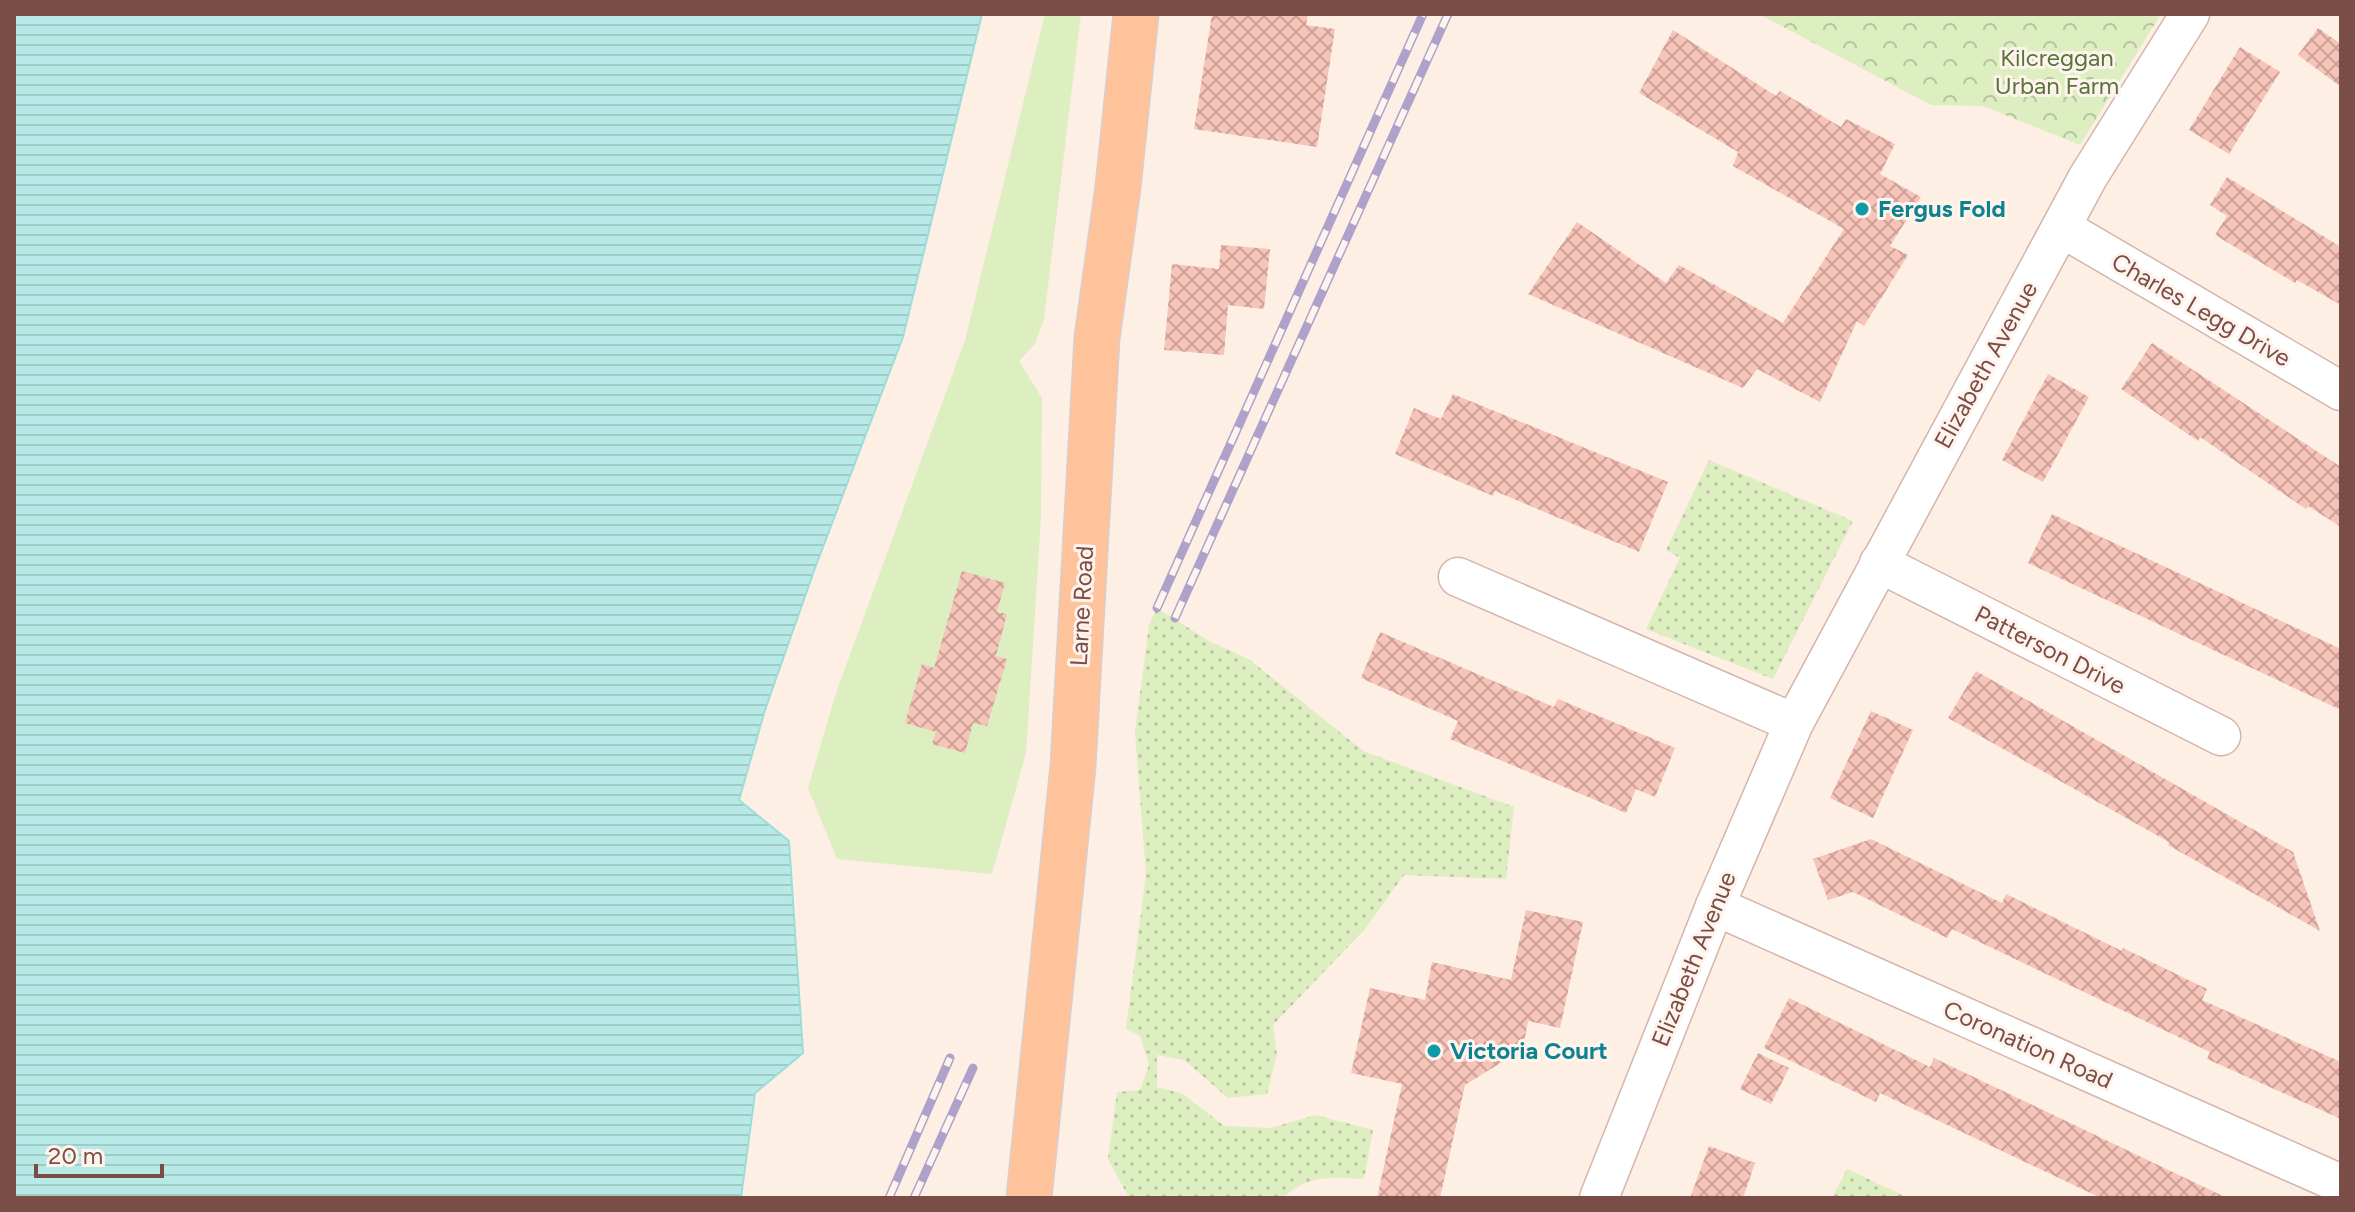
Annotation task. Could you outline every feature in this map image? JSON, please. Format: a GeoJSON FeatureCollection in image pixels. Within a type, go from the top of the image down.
{"type":"FeatureCollection","features":[{"type":"Feature","properties":{"kind":"main road","name":"Larne Road"},"geometry":{"type":"LineString","coordinates":[[1029,1198],[1073,766],[1097,338],[1118,187],[1136,14]]}},
{"type":"Feature","properties":{"kind":"street","name":"Elizabeth Avenue"},"geometry":{"type":"LineString","coordinates":[[1599,1198],[1715,906],[1794,723],[2088,177],[2190,14]]}},
{"type":"Feature","properties":{"kind":"street","name":"Charles Legg Drive"},"geometry":{"type":"LineString","coordinates":[[2062,228],[2341,391]]}},
{"type":"Feature","properties":{"kind":"street","name":"Patterson Drive"},"geometry":{"type":"LineString","coordinates":[[1879,563],[2221,736]]}},
{"type":"Feature","properties":{"kind":"street"},"geometry":{"type":"LineString","coordinates":[[1458,577],[1794,723]]}},
{"type":"Feature","properties":{"kind":"street","name":"Coronation Road"},"geometry":{"type":"LineString","coordinates":[[1715,906],[2341,1184]]}},
{"type":"Feature","properties":{"kind":"green space"},"geometry":{"type":"Polygon","coordinates":[[[1045,14],[1081,14],[1044,319],[1035,344],[1019,361],[1042,398],[1041,519],[1026,753],[992,874],[837,859],[808,788],[836,693],[965,340],[1045,14]]]}},
{"type":"Feature","properties":{"kind":"green space","name":"Kilcreggan Urban Farm"},"geometry":{"type":"Polygon","coordinates":[[[1759,14],[2161,14],[2080,145],[1983,106],[1931,105],[1759,14]]]}},
{"type":"Feature","properties":{"kind":"green space"},"geometry":{"type":"Polygon","coordinates":[[[1709,460],[1853,521],[1773,679],[1646,629],[1680,558],[1666,550],[1709,460]]]}},
{"type":"Feature","properties":{"kind":"green space"},"geometry":{"type":"Polygon","coordinates":[[[1157,608],[1209,641],[1250,660],[1363,751],[1514,807],[1506,879],[1404,875],[1364,930],[1273,1025],[1277,1055],[1267,1094],[1228,1098],[1184,1060],[1157,1055],[1157,1087],[1183,1094],[1224,1126],[1271,1128],[1315,1115],[1373,1130],[1364,1179],[1311,1181],[1283,1198],[1129,1198],[1108,1159],[1117,1092],[1140,1090],[1149,1065],[1140,1036],[1126,1029],[1146,874],[1135,732],[1149,625],[1157,608]]]}},
{"type":"Feature","properties":{"kind":"green space"},"geometry":{"type":"Polygon","coordinates":[[[1847,1169],[1909,1198],[1832,1198],[1847,1169]]]}},
{"type":"Feature","properties":{"kind":"water"},"geometry":{"type":"Polygon","coordinates":[[[14,14],[982,14],[903,337],[815,568],[765,710],[739,800],[789,841],[803,1053],[755,1093],[741,1198],[14,1198],[14,14]]]}},
{"type":"Feature","properties":{"kind":"building"},"geometry":{"type":"Polygon","coordinates":[[[1212,14],[1308,14],[1306,25],[1335,29],[1317,147],[1194,129],[1212,14]]]}},
{"type":"Feature","properties":{"kind":"building"},"geometry":{"type":"Polygon","coordinates":[[[2318,28],[2341,44],[2341,87],[2298,55],[2318,28]]]}},
{"type":"Feature","properties":{"kind":"building","name":"Fergus Fold"},"geometry":{"type":"Polygon","coordinates":[[[1673,30],[1776,96],[1780,91],[1841,127],[1846,119],[1895,144],[1880,174],[1921,197],[1890,246],[1908,255],[1864,326],[1857,321],[1820,402],[1757,369],[1743,388],[1528,294],[1577,222],[1666,283],[1679,265],[1783,323],[1844,229],[1733,166],[1738,152],[1639,93],[1673,30]]]}},
{"type":"Feature","properties":{"kind":"building"},"geometry":{"type":"Polygon","coordinates":[[[2240,47],[2280,72],[2229,154],[2189,130],[2240,47]]]}},
{"type":"Feature","properties":{"kind":"building"},"geometry":{"type":"Polygon","coordinates":[[[2227,177],[2341,247],[2341,305],[2297,280],[2295,283],[2215,235],[2227,216],[2210,205],[2227,177]]]}},
{"type":"Feature","properties":{"kind":"building"},"geometry":{"type":"Polygon","coordinates":[[[1221,245],[1270,249],[1264,309],[1228,305],[1224,355],[1164,350],[1172,264],[1219,269],[1221,245]]]}},
{"type":"Feature","properties":{"kind":"building"},"geometry":{"type":"Polygon","coordinates":[[[2152,343],[2341,467],[2341,527],[2308,506],[2306,509],[2200,437],[2198,441],[2121,389],[2152,343]]]}},
{"type":"Feature","properties":{"kind":"building"},"geometry":{"type":"Polygon","coordinates":[[[2048,374],[2089,397],[2043,482],[2002,460],[2048,374]]]}},
{"type":"Feature","properties":{"kind":"building"},"geometry":{"type":"Polygon","coordinates":[[[1453,394],[1668,482],[1639,552],[1495,491],[1493,496],[1395,454],[1414,408],[1441,419],[1453,394]]]}},
{"type":"Feature","properties":{"kind":"building"},"geometry":{"type":"Polygon","coordinates":[[[2052,514],[2341,649],[2341,710],[2028,563],[2052,514]]]}},
{"type":"Feature","properties":{"kind":"building"},"geometry":{"type":"Polygon","coordinates":[[[962,571],[1005,583],[997,612],[1007,614],[996,656],[1007,659],[987,726],[973,723],[965,753],[932,744],[936,732],[905,723],[922,664],[934,668],[962,571]]]}},
{"type":"Feature","properties":{"kind":"building"},"geometry":{"type":"Polygon","coordinates":[[[1380,632],[1554,707],[1558,699],[1675,748],[1655,797],[1636,789],[1626,813],[1450,739],[1458,721],[1361,678],[1380,632]]]}},
{"type":"Feature","properties":{"kind":"building"},"geometry":{"type":"Polygon","coordinates":[[[1976,671],[2293,852],[2320,931],[1948,718],[1976,671]]]}},
{"type":"Feature","properties":{"kind":"building"},"geometry":{"type":"Polygon","coordinates":[[[1871,711],[1913,730],[1873,818],[1830,798],[1871,711]]]}},
{"type":"Feature","properties":{"kind":"building"},"geometry":{"type":"Polygon","coordinates":[[[1871,839],[2002,903],[2006,894],[2122,951],[2123,948],[2207,989],[2202,1000],[2341,1062],[2341,1119],[2207,1059],[2210,1052],[1952,929],[1947,938],[1853,892],[1828,900],[1813,859],[1871,839]]]}},
{"type":"Feature","properties":{"kind":"building","name":"Victoria Court"},"geometry":{"type":"Polygon","coordinates":[[[1526,910],[1583,922],[1560,1028],[1528,1021],[1523,1049],[1465,1085],[1440,1198],[1377,1198],[1402,1084],[1351,1073],[1370,988],[1425,1000],[1432,962],[1511,980],[1526,910]]]}},
{"type":"Feature","properties":{"kind":"building"},"geometry":{"type":"Polygon","coordinates":[[[1789,998],[1930,1067],[1934,1058],[2227,1198],[2101,1198],[1880,1093],[1876,1102],[1764,1048],[1789,998]]]}},
{"type":"Feature","properties":{"kind":"building"},"geometry":{"type":"Polygon","coordinates":[[[1758,1053],[1789,1068],[1771,1104],[1740,1089],[1758,1053]]]}},
{"type":"Feature","properties":{"kind":"building"},"geometry":{"type":"Polygon","coordinates":[[[1709,1146],[1755,1163],[1743,1198],[1690,1198],[1709,1146]]]}},
{"type":"Feature","properties":{"kind":"railway"},"geometry":{"type":"LineString","coordinates":[[1157,608],[1423,14]]}},
{"type":"Feature","properties":{"kind":"railway"},"geometry":{"type":"LineString","coordinates":[[1175,618],[1448,14]]}},
{"type":"Feature","properties":{"kind":"railway"},"geometry":{"type":"LineString","coordinates":[[889,1198],[950,1058]]}},
{"type":"Feature","properties":{"kind":"railway"},"geometry":{"type":"LineString","coordinates":[[914,1198],[973,1068]]}},
{"type":"Feature","properties":{"kind":"place","name":"Fergus Fold"},"geometry":{"type":"Point","coordinates":[1862,209]}},
{"type":"Feature","properties":{"kind":"place","name":"Victoria Court"},"geometry":{"type":"Point","coordinates":[1434,1051]}}]}
